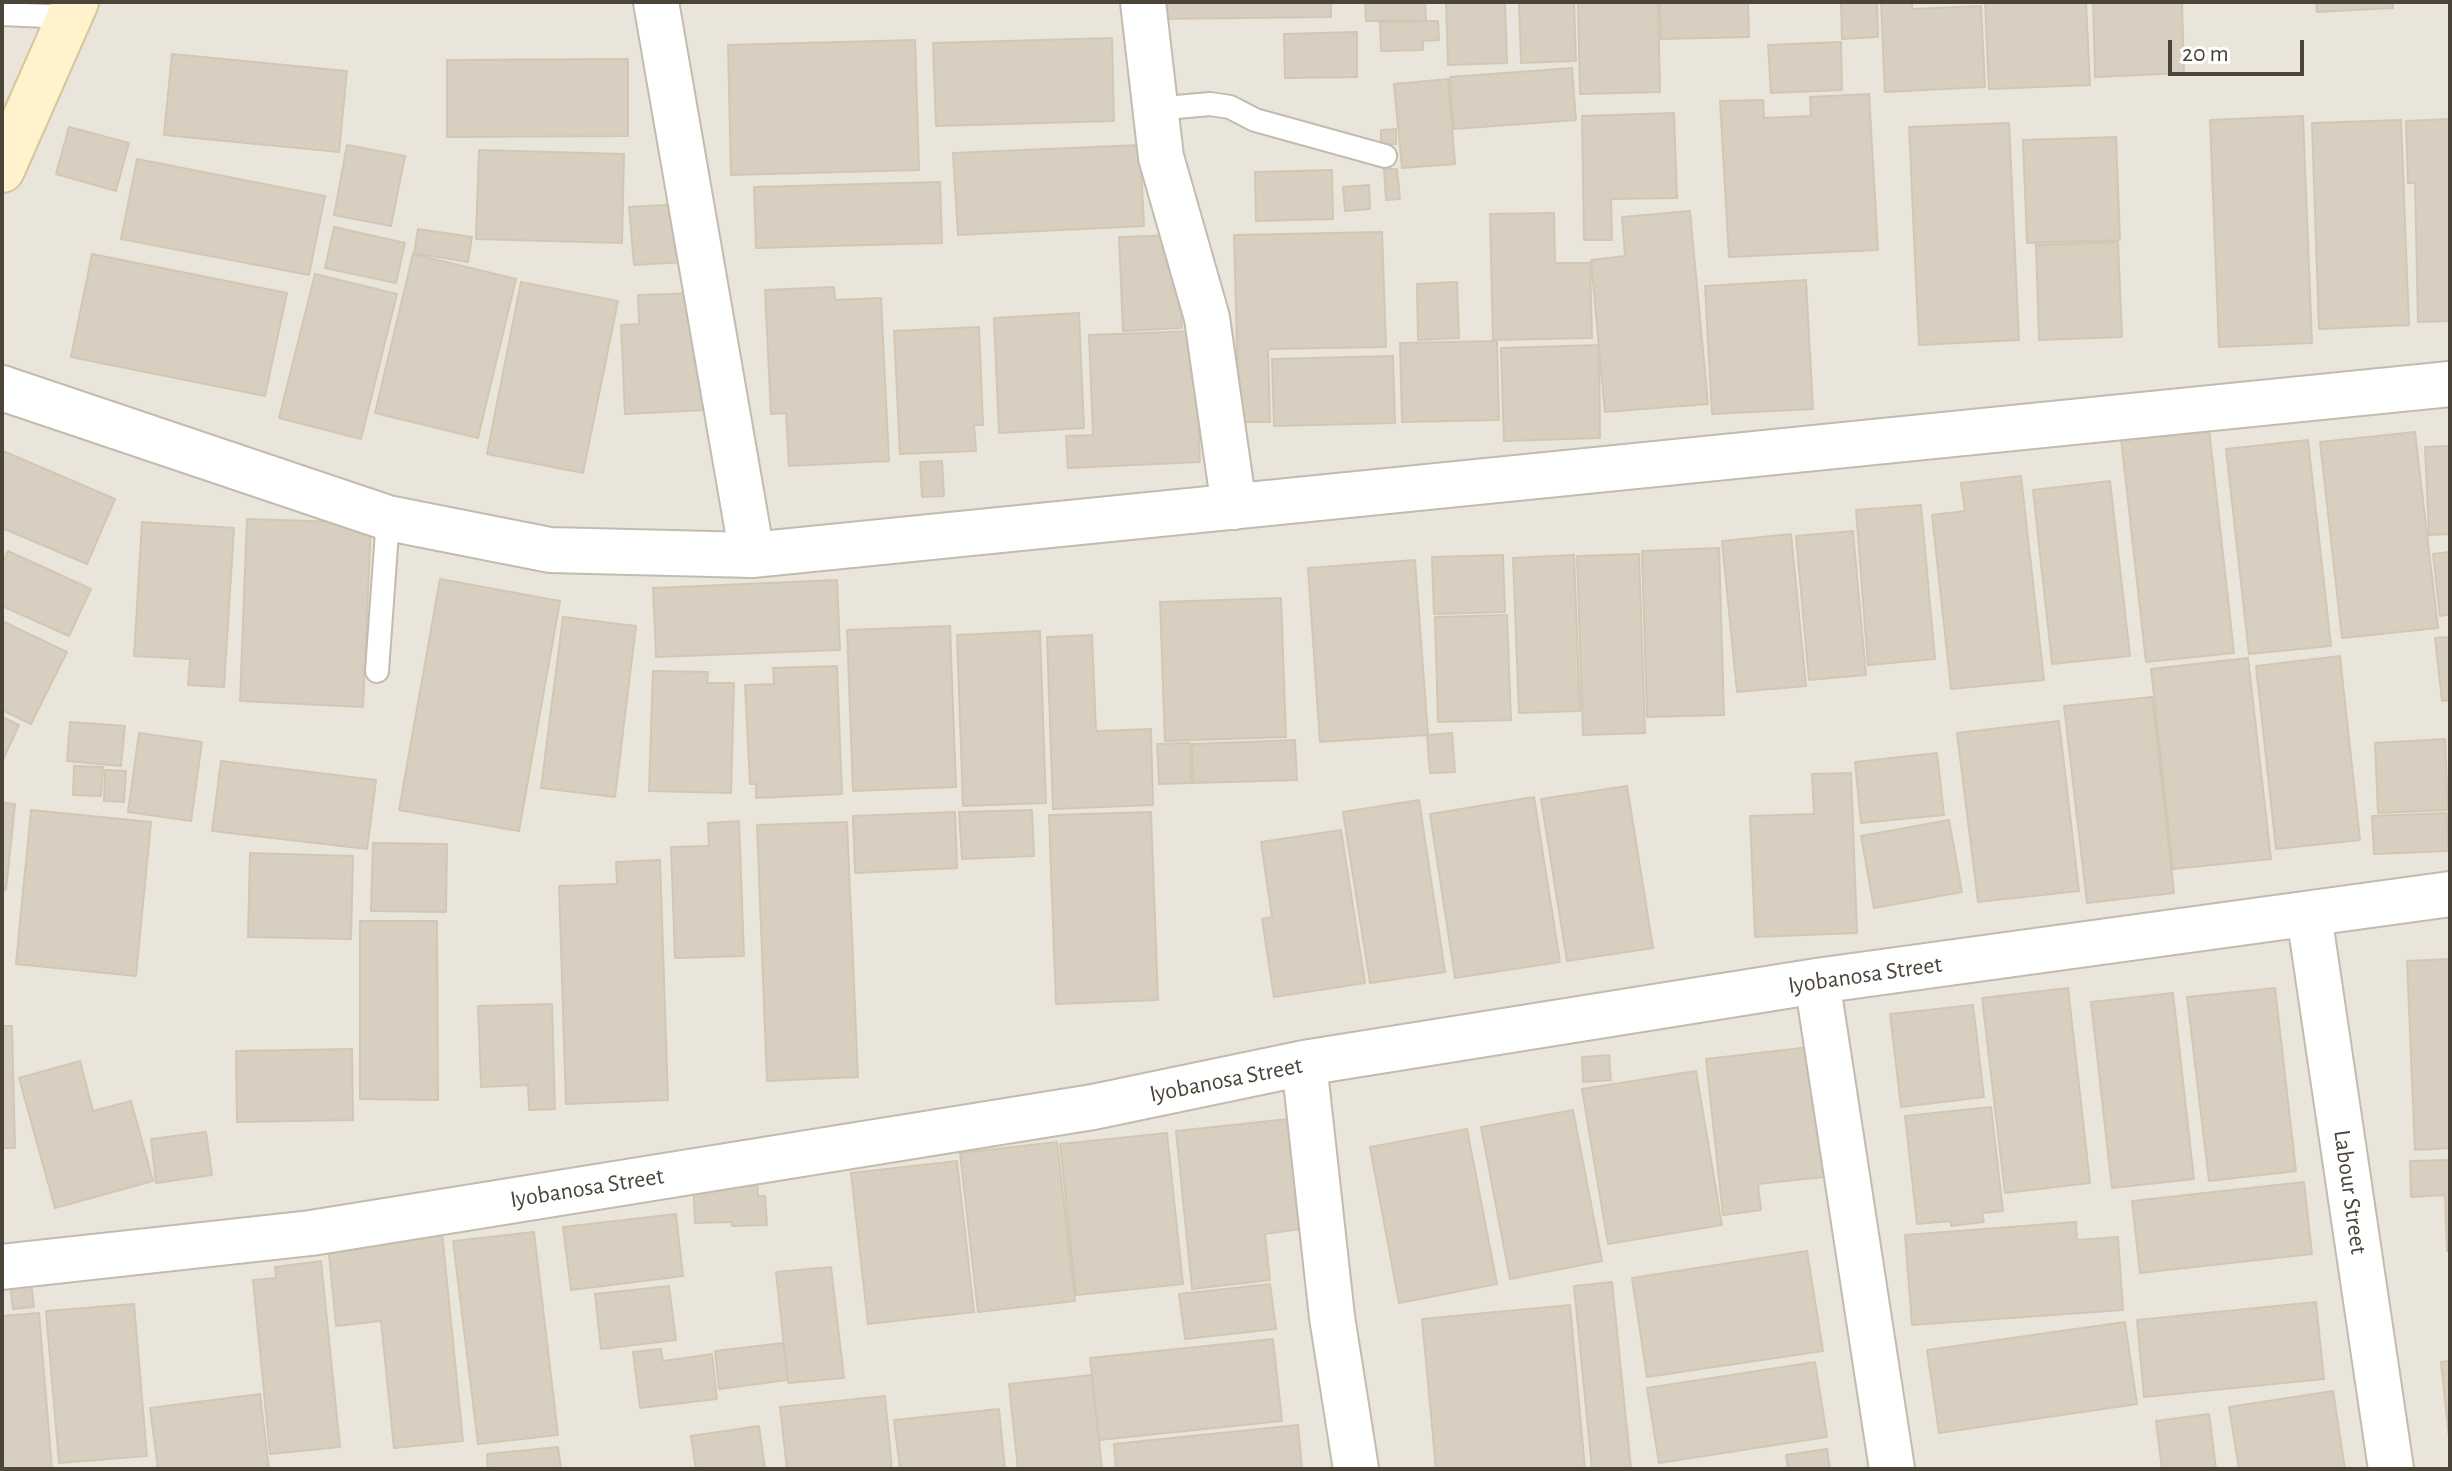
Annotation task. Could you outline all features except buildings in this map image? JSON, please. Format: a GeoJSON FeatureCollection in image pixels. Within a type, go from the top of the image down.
{"type":"FeatureCollection","features":[{"type":"Feature","properties":{"kind":"street"},"geometry":{"type":"LineString","coordinates":[[656,2],[752,555]]}},
{"type":"Feature","properties":{"kind":"street"},"geometry":{"type":"LineString","coordinates":[[1143,2],[1161,157],[1207,318],[1234,507]]}},
{"type":"Feature","properties":{"kind":"street"},"geometry":{"type":"LineString","coordinates":[[3,165],[73,9]]}},
{"type":"Feature","properties":{"kind":"street"},"geometry":{"type":"LineString","coordinates":[[2,388],[388,518],[550,550],[752,555],[2450,384]]}},
{"type":"Feature","properties":{"kind":"street","name":"Iyobanosa Street"},"geometry":{"type":"LineString","coordinates":[[2,1267],[326,1231],[1093,1107],[1304,1063],[1817,981],[2450,894]]}},
{"type":"Feature","properties":{"kind":"street","name":"Labour Street"},"geometry":{"type":"LineString","coordinates":[[2309,915],[2391,1469]]}},
{"type":"Feature","properties":{"kind":"street"},"geometry":{"type":"LineString","coordinates":[[1817,981],[1892,1469]]}},
{"type":"Feature","properties":{"kind":"street"},"geometry":{"type":"LineString","coordinates":[[1304,1063],[1332,1317],[1356,1469]]}},
{"type":"Feature","properties":{"kind":"lane"},"geometry":{"type":"LineString","coordinates":[[2,14],[73,9]]}},
{"type":"Feature","properties":{"kind":"lane"},"geometry":{"type":"LineString","coordinates":[[1154,109],[1210,104],[1230,107],[1255,120],[1385,156]]}},
{"type":"Feature","properties":{"kind":"lane"},"geometry":{"type":"LineString","coordinates":[[377,671],[388,518]]}},
{"type":"Feature","properties":{"kind":"shaded area"},"geometry":{"type":"Polygon","coordinates":[[[2,2],[2450,2],[2450,1469],[2,1469],[2,2]]]}}]}
